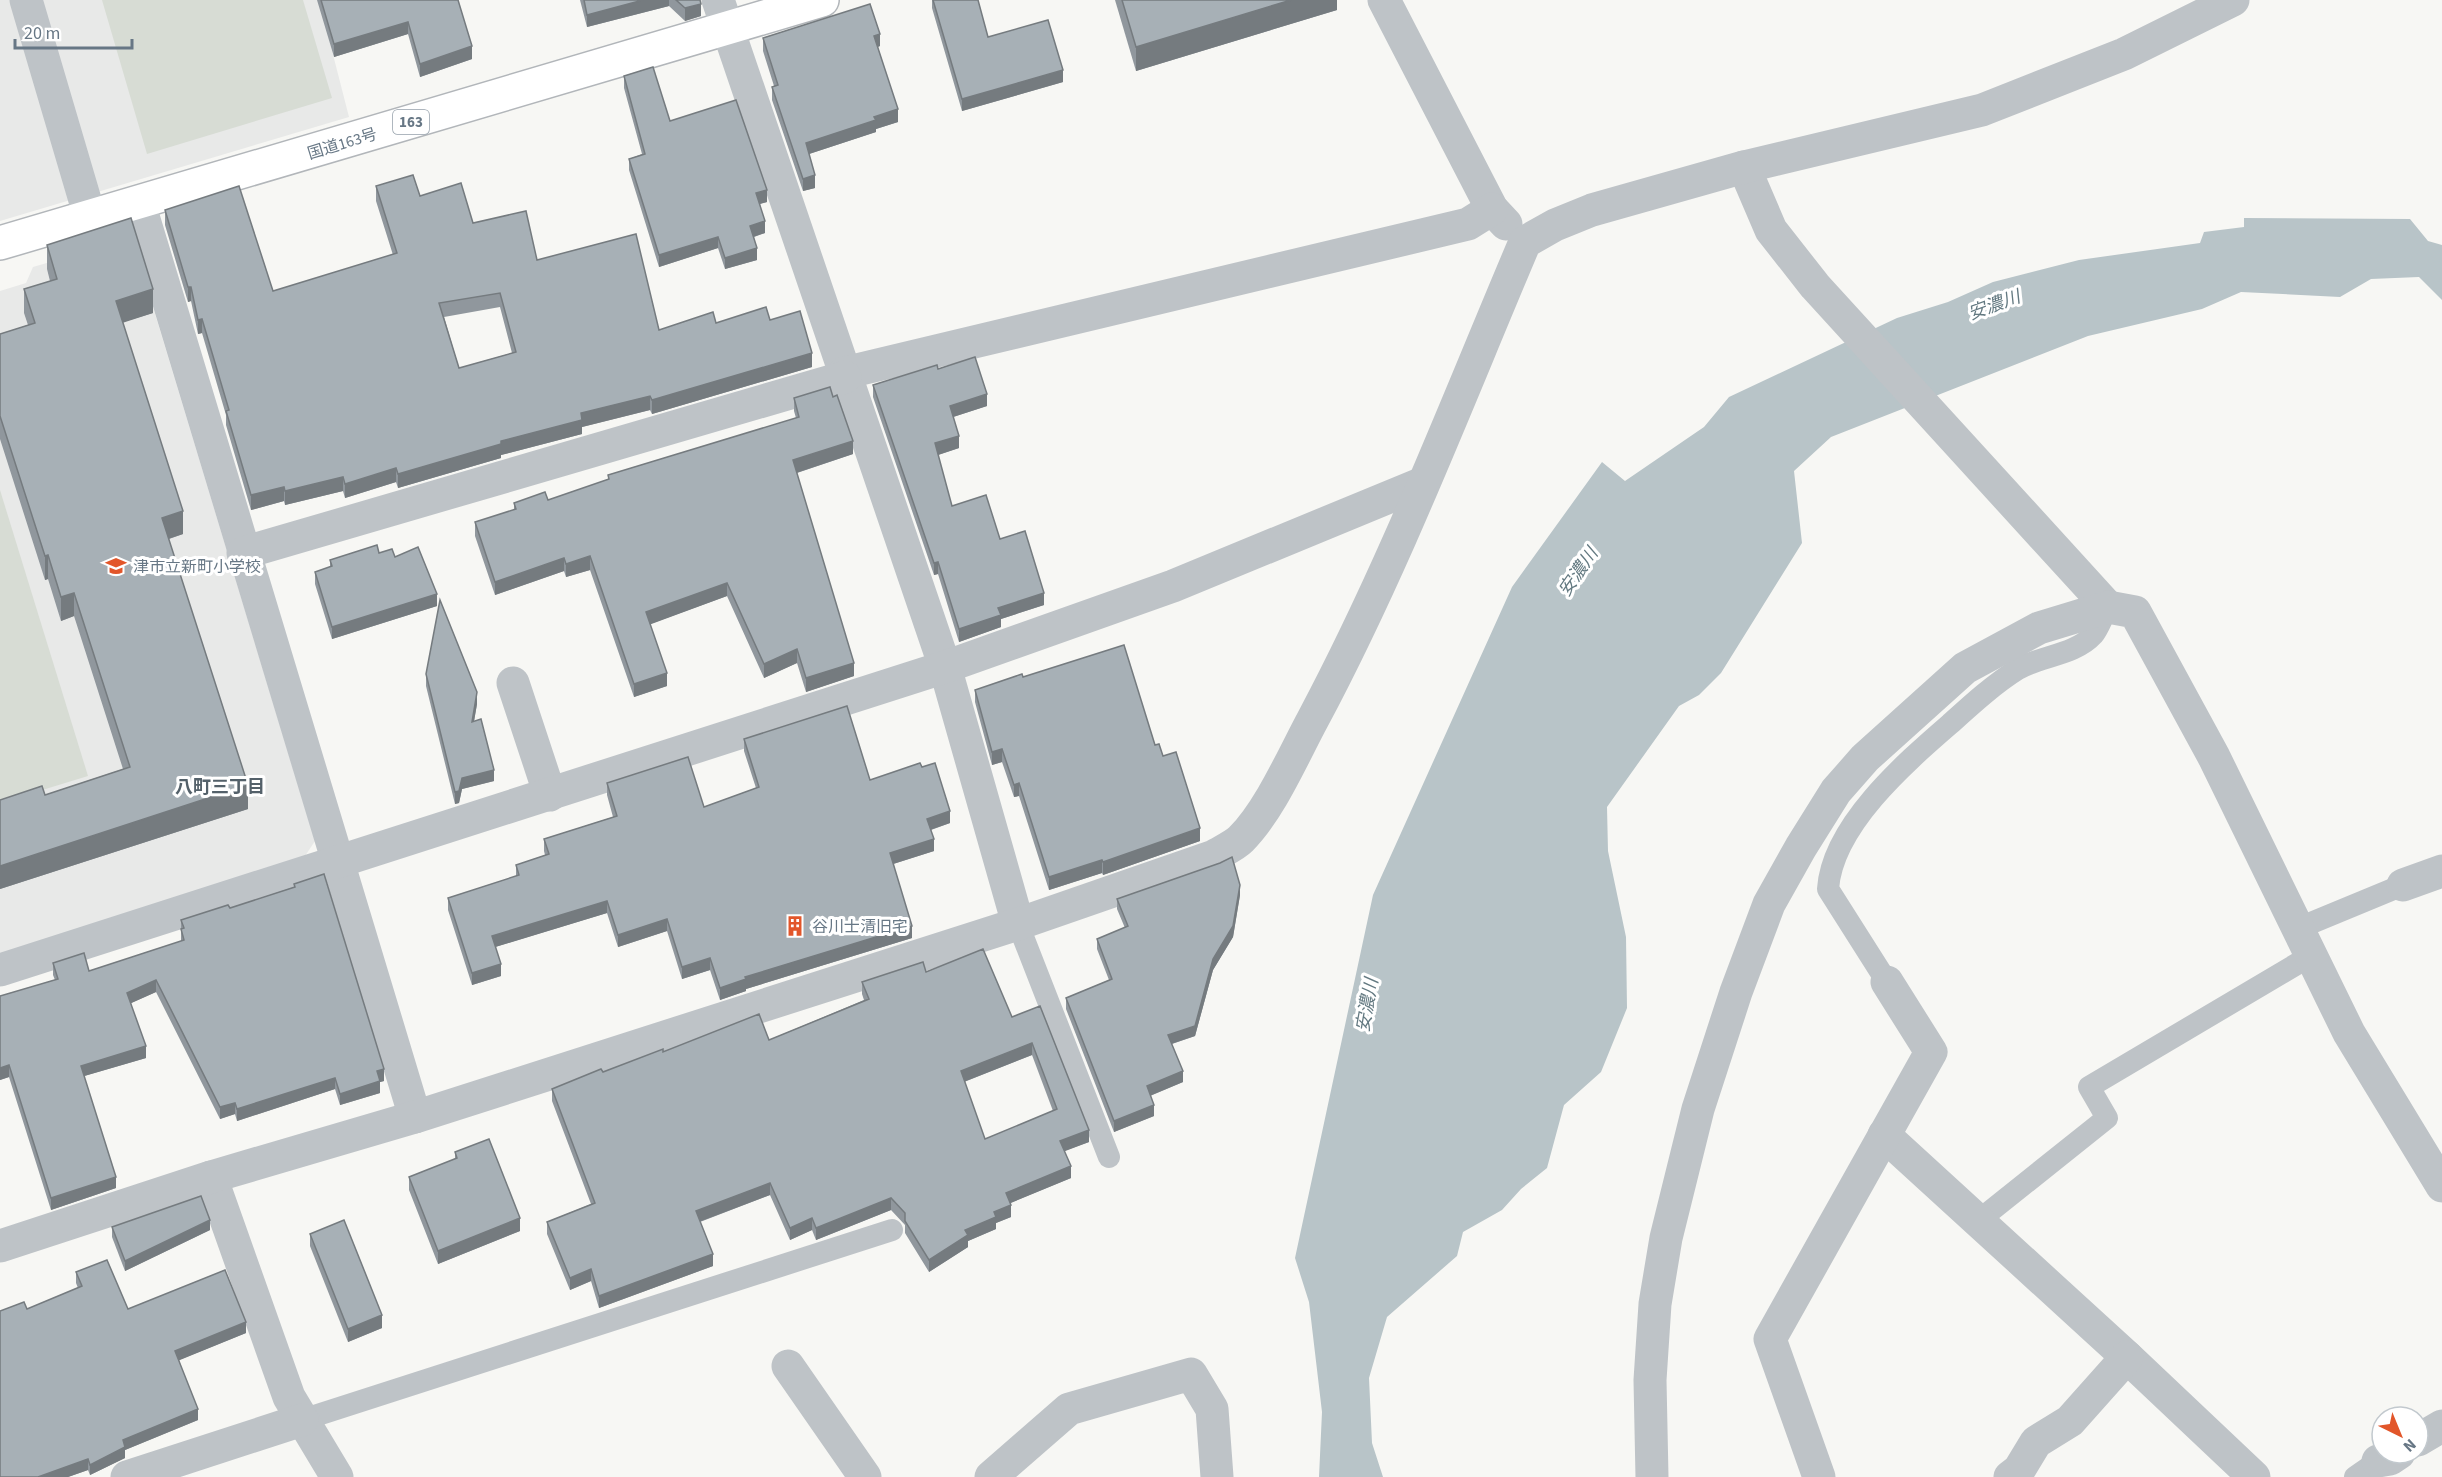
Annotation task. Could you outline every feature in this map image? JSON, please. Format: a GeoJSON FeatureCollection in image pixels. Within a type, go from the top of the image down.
{"type":"FeatureCollection","features":[{"type":"Feature","properties":{"kind":"highway","name":"国道163号"},"geometry":{"type":"LineString","coordinates":[[0,243],[139,203],[723,14],[822,0]]}},
{"type":"Feature","properties":{"kind":"street"},"geometry":{"type":"LineString","coordinates":[[26,0],[90,217]]}},
{"type":"Feature","properties":{"kind":"street"},"geometry":{"type":"LineString","coordinates":[[1384,0],[1492,209],[1525,242]]}},
{"type":"Feature","properties":{"kind":"street"},"geometry":{"type":"LineString","coordinates":[[0,1246],[212,1177],[415,1117],[1018,924],[1214,856],[1239,841],[1275,790],[1352,645],[1525,242],[1555,225],[1592,210],[1744,167],[1982,110],[2124,54],[2233,0]]}},
{"type":"Feature","properties":{"kind":"street"},"geometry":{"type":"LineString","coordinates":[[723,14],[945,667],[1018,924]]}},
{"type":"Feature","properties":{"kind":"street"},"geometry":{"type":"LineString","coordinates":[[1744,167],[1771,230],[1815,286],[2108,607]]}},
{"type":"Feature","properties":{"kind":"street"},"geometry":{"type":"LineString","coordinates":[[139,203],[415,1117]]}},
{"type":"Feature","properties":{"kind":"street"},"geometry":{"type":"LineString","coordinates":[[243,553],[844,375],[1468,224],[1492,209]]}},
{"type":"Feature","properties":{"kind":"street"},"geometry":{"type":"LineString","coordinates":[[0,970],[337,860],[550,795],[945,667],[1173,586],[1423,483]]}},
{"type":"Feature","properties":{"kind":"street"},"geometry":{"type":"LineString","coordinates":[[1652,1477],[1651,1369],[1654,1305],[1666,1238],[1698,1109],[1736,992],[1769,904],[1836,791],[1865,758],[1965,668],[2039,628],[2108,607],[2135,612],[2214,757],[2349,1034],[2442,1186]]}},
{"type":"Feature","properties":{"kind":"street"},"geometry":{"type":"LineString","coordinates":[[513,683],[550,795]]}},
{"type":"Feature","properties":{"kind":"street"},"geometry":{"type":"LineString","coordinates":[[2403,885],[2442,871]]}},
{"type":"Feature","properties":{"kind":"street"},"geometry":{"type":"LineString","coordinates":[[1819,1477],[1770,1339],[1932,1052],[1887,982]]}},
{"type":"Feature","properties":{"kind":"street"},"geometry":{"type":"LineString","coordinates":[[1884,1136],[2127,1357],[2254,1477]]}},
{"type":"Feature","properties":{"kind":"street"},"geometry":{"type":"LineString","coordinates":[[212,1177],[289,1397],[337,1477]]}},
{"type":"Feature","properties":{"kind":"street"},"geometry":{"type":"LineString","coordinates":[[2010,1477],[2019,1470],[2036,1442],[2070,1421],[2127,1357]]}},
{"type":"Feature","properties":{"kind":"street"},"geometry":{"type":"LineString","coordinates":[[788,1366],[865,1477]]}},
{"type":"Feature","properties":{"kind":"street"},"geometry":{"type":"LineString","coordinates":[[991,1477],[1069,1409],[1191,1374],[1212,1409],[1217,1477]]}},
{"type":"Feature","properties":{"kind":"street"},"geometry":{"type":"LineString","coordinates":[[127,1477],[302,1420]]}},
{"type":"Feature","properties":{"kind":"lane"},"geometry":{"type":"LineString","coordinates":[[1887,982],[1828,888],[1832,864],[1849,829],[1901,767],[1967,709],[2019,668],[2077,645],[2092,635],[2108,607]]}},
{"type":"Feature","properties":{"kind":"lane"},"geometry":{"type":"LineString","coordinates":[[1978,1221],[2107,1118],[2089,1087],[2306,942],[2403,885]]}},
{"type":"Feature","properties":{"kind":"lane"},"geometry":{"type":"LineString","coordinates":[[1018,924],[1109,1156]]}},
{"type":"Feature","properties":{"kind":"lane"},"geometry":{"type":"LineString","coordinates":[[302,1420],[892,1230]]}},
{"type":"Feature","properties":{"kind":"shaded area"},"geometry":{"type":"Polygon","coordinates":[[[0,0],[319,0],[349,117],[0,221],[0,0]]]}},
{"type":"Feature","properties":{"kind":"shaded area"},"geometry":{"type":"Polygon","coordinates":[[[102,0],[303,0],[332,98],[147,154],[102,0]]]}},
{"type":"Feature","properties":{"kind":"shaded area","name":"津市立新町小学校"},"geometry":{"type":"Polygon","coordinates":[[[132,238],[315,841],[305,856],[0,954],[0,291],[26,283],[33,267],[132,238]]]}},
{"type":"Feature","properties":{"kind":"shaded area"},"geometry":{"type":"Polygon","coordinates":[[[0,490],[88,776],[0,803],[0,490]]]}},
{"type":"Feature","properties":{"kind":"water","name":"安濃川"},"geometry":{"type":"Polygon","coordinates":[[[2244,218],[2410,219],[2428,241],[2442,245],[2442,300],[2419,277],[2371,279],[2340,297],[2241,292],[2202,309],[2088,336],[1831,437],[1794,471],[1802,543],[1721,673],[1699,695],[1679,706],[1607,807],[1608,851],[1626,937],[1627,1008],[1601,1072],[1564,1105],[1547,1168],[1521,1189],[1502,1210],[1463,1232],[1457,1256],[1387,1317],[1369,1378],[1372,1443],[1383,1477],[1319,1477],[1322,1412],[1309,1302],[1295,1258],[1373,895],[1512,587],[1602,462],[1625,481],[1704,427],[1729,397],[1897,318],[1948,302],[1993,282],[2079,260],[2200,243],[2204,232],[2244,227],[2244,218]]]}},
{"type":"Feature","properties":{"kind":"building"},"geometry":{"type":"Polygon","coordinates":[[[321,0],[458,0],[472,46],[420,64],[408,22],[334,44],[321,0]]]}},
{"type":"Feature","properties":{"kind":"building"},"geometry":{"type":"Polygon","coordinates":[[[584,0],[643,0],[587,15],[584,0]]]}},
{"type":"Feature","properties":{"kind":"building"},"geometry":{"type":"Polygon","coordinates":[[[676,0],[700,0],[701,4],[685,8],[676,0]]]}},
{"type":"Feature","properties":{"kind":"building"},"geometry":{"type":"Polygon","coordinates":[[[933,0],[978,0],[988,37],[1048,20],[1063,70],[962,99],[933,0]]]}},
{"type":"Feature","properties":{"kind":"building"},"geometry":{"type":"Polygon","coordinates":[[[1122,0],[1291,0],[1136,47],[1122,0]]]}},
{"type":"Feature","properties":{"kind":"building"},"geometry":{"type":"Polygon","coordinates":[[[870,4],[880,34],[874,36],[898,109],[874,117],[876,120],[806,143],[815,175],[803,179],[772,87],[778,85],[763,38],[870,4]]]}},
{"type":"Feature","properties":{"kind":"building"},"geometry":{"type":"Polygon","coordinates":[[[653,67],[670,121],[736,100],[767,190],[756,193],[765,221],[750,226],[757,248],[725,258],[718,237],[659,255],[629,159],[645,154],[624,76],[653,67]]]}},
{"type":"Feature","properties":{"kind":"building"},"geometry":{"type":"Polygon","coordinates":[[[413,175],[420,196],[461,183],[473,223],[526,211],[537,260],[636,234],[659,330],[713,312],[716,323],[766,307],[770,320],[800,311],[812,353],[652,400],[650,396],[581,413],[582,420],[501,441],[501,444],[398,474],[396,468],[345,484],[343,477],[285,491],[284,487],[251,495],[202,319],[198,320],[191,287],[188,287],[165,210],[239,186],[273,291],[397,253],[376,186],[413,175]],[[500,293],[439,303],[459,368],[516,352],[500,293]]]}},
{"type":"Feature","properties":{"kind":"building"},"geometry":{"type":"Polygon","coordinates":[[[131,218],[153,289],[116,301],[183,511],[162,518],[248,785],[0,866],[0,800],[42,786],[45,795],[130,767],[74,593],[61,597],[48,555],[45,556],[0,416],[0,334],[35,323],[24,289],[57,279],[47,245],[131,218]]]}},
{"type":"Feature","properties":{"kind":"building"},"geometry":{"type":"Polygon","coordinates":[[[975,357],[987,394],[950,406],[959,436],[935,443],[952,506],[986,495],[1000,539],[1025,531],[1044,593],[998,608],[1001,615],[959,629],[938,562],[934,563],[873,385],[937,365],[938,369],[975,357]]]}},
{"type":"Feature","properties":{"kind":"building"},"geometry":{"type":"Polygon","coordinates":[[[830,387],[833,397],[837,395],[853,441],[793,460],[854,663],[806,678],[797,649],[764,664],[727,583],[646,612],[667,673],[634,684],[590,556],[566,564],[564,558],[495,582],[475,522],[516,509],[514,503],[545,492],[548,500],[609,479],[608,475],[799,417],[794,398],[830,387]]]}},
{"type":"Feature","properties":{"kind":"building"},"geometry":{"type":"Polygon","coordinates":[[[377,545],[379,553],[392,549],[395,557],[418,547],[437,594],[332,627],[315,572],[332,566],[330,560],[377,545]]]}},
{"type":"Feature","properties":{"kind":"building"},"geometry":{"type":"Polygon","coordinates":[[[440,600],[477,692],[472,722],[481,719],[494,770],[462,778],[459,791],[455,792],[426,674],[440,600]]]}},
{"type":"Feature","properties":{"kind":"building"},"geometry":{"type":"Polygon","coordinates":[[[1124,645],[1155,745],[1159,744],[1163,756],[1176,752],[1200,828],[1103,862],[1102,860],[1049,877],[1019,783],[1014,785],[1002,749],[992,752],[975,690],[1124,645]]]}},
{"type":"Feature","properties":{"kind":"building"},"geometry":{"type":"Polygon","coordinates":[[[847,706],[870,780],[920,763],[922,767],[935,763],[950,811],[927,819],[934,839],[890,853],[912,926],[745,977],[746,979],[720,988],[710,958],[682,967],[667,919],[618,935],[607,901],[492,936],[501,964],[472,973],[448,898],[519,875],[516,865],[549,854],[544,839],[617,816],[607,783],[688,757],[704,807],[759,787],[744,739],[847,706]]]}},
{"type":"Feature","properties":{"kind":"building"},"geometry":{"type":"Polygon","coordinates":[[[1232,857],[1240,885],[1233,926],[1213,959],[1195,1026],[1168,1035],[1183,1071],[1147,1086],[1154,1105],[1114,1121],[1066,998],[1112,979],[1097,939],[1128,926],[1117,899],[1232,857]]]}},
{"type":"Feature","properties":{"kind":"building"},"geometry":{"type":"Polygon","coordinates":[[[324,874],[384,1069],[377,1071],[380,1081],[340,1094],[335,1078],[237,1109],[235,1103],[220,1107],[156,980],[127,993],[146,1046],[81,1066],[116,1177],[51,1198],[9,1065],[0,1068],[0,996],[58,979],[53,963],[84,953],[89,971],[184,940],[181,920],[228,905],[230,908],[295,887],[294,884],[324,874]]]}},
{"type":"Feature","properties":{"kind":"building"},"geometry":{"type":"Polygon","coordinates":[[[983,949],[1012,1017],[1040,1006],[1089,1130],[1060,1141],[1071,1166],[1006,1193],[1011,1205],[994,1212],[996,1217],[965,1230],[968,1235],[929,1260],[905,1221],[905,1213],[891,1198],[816,1228],[812,1218],[790,1228],[770,1183],[696,1211],[713,1254],[599,1296],[591,1269],[570,1278],[547,1222],[595,1203],[552,1089],[601,1069],[603,1072],[663,1049],[663,1052],[759,1014],[769,1040],[869,999],[862,982],[923,962],[926,972],[983,949]],[[1032,1043],[961,1071],[985,1139],[1057,1109],[1032,1043]]]}},
{"type":"Feature","properties":{"kind":"building"},"geometry":{"type":"Polygon","coordinates":[[[489,1139],[520,1218],[438,1251],[409,1177],[457,1158],[455,1152],[489,1139]]]}},
{"type":"Feature","properties":{"kind":"building"},"geometry":{"type":"Polygon","coordinates":[[[201,1196],[210,1220],[125,1261],[112,1227],[201,1196]]]}},
{"type":"Feature","properties":{"kind":"building"},"geometry":{"type":"Polygon","coordinates":[[[344,1220],[382,1315],[348,1329],[310,1234],[344,1220]]]}},
{"type":"Feature","properties":{"kind":"building"},"geometry":{"type":"Polygon","coordinates":[[[107,1260],[128,1309],[225,1270],[246,1322],[175,1351],[198,1409],[123,1440],[125,1447],[90,1465],[88,1459],[38,1477],[0,1477],[0,1311],[24,1302],[27,1309],[82,1286],[76,1272],[107,1260]]]}},
{"type":"Feature","properties":{"kind":"place","name":"津市立新町小学校"},"geometry":{"type":"Point","coordinates":[116,566]}},
{"type":"Feature","properties":{"kind":"place","name":"谷川士清旧宅"},"geometry":{"type":"Point","coordinates":[795,926]}},
{"type":"Feature","properties":{"kind":"district","name":"八町三丁目"},"geometry":{"type":"Point","coordinates":[220,787]}}]}
